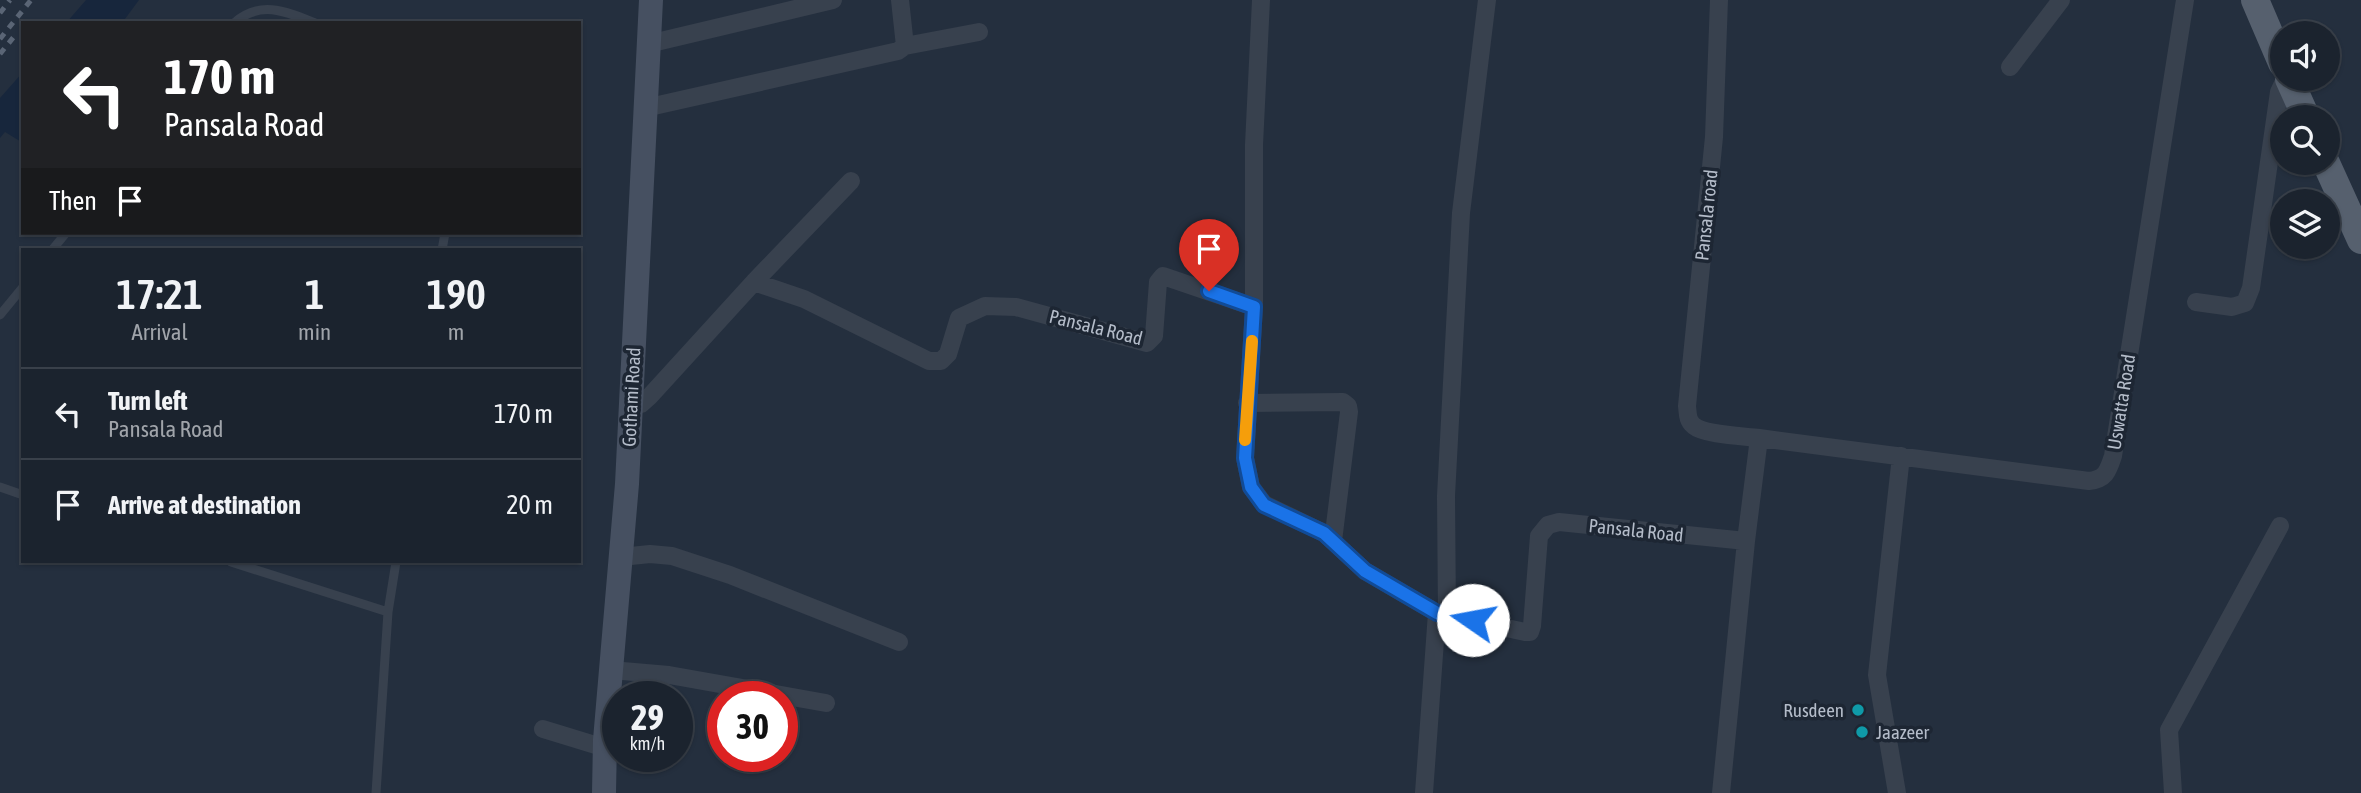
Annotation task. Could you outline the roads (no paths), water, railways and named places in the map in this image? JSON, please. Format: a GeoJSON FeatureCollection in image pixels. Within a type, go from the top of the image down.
{"type":"FeatureCollection","features":[{"type":"Feature","properties":{"kind":"main road"},"geometry":{"type":"LineString","coordinates":[[2255,0],[2270,34]]}},
{"type":"Feature","properties":{"kind":"main road"},"geometry":{"type":"LineString","coordinates":[[2331,175],[2361,240]]}},
{"type":"Feature","properties":{"kind":"street","name":"Gothami Road"},"geometry":{"type":"LineString","coordinates":[[610,681],[631,407],[650,0]]}},
{"type":"Feature","properties":{"kind":"street"},"geometry":{"type":"LineString","coordinates":[[648,44],[833,0]]}},
{"type":"Feature","properties":{"kind":"street"},"geometry":{"type":"LineString","coordinates":[[900,0],[905,46]]}},
{"type":"Feature","properties":{"kind":"street"},"geometry":{"type":"LineString","coordinates":[[1254,307],[1254,145],[1261,0]]}},
{"type":"Feature","properties":{"kind":"street"},"geometry":{"type":"LineString","coordinates":[[1423,793],[1442,613],[1461,213],[1487,0]]}},
{"type":"Feature","properties":{"kind":"street","name":"Pansala road"},"geometry":{"type":"LineString","coordinates":[[1695,427],[1688,418],[1687,406],[1714,137],[1720,0]]}},
{"type":"Feature","properties":{"kind":"street"},"geometry":{"type":"LineString","coordinates":[[2010,67],[2061,0]]}},
{"type":"Feature","properties":{"kind":"street","name":"Uswatta Road"},"geometry":{"type":"LineString","coordinates":[[1695,427],[1705,431],[2089,481],[2100,480],[2107,473],[2113,456],[2185,0]]}},
{"type":"Feature","properties":{"kind":"street"},"geometry":{"type":"LineString","coordinates":[[645,108],[898,51],[905,46],[979,32]]}},
{"type":"Feature","properties":{"kind":"street"},"geometry":{"type":"LineString","coordinates":[[2196,302],[2232,307],[2245,303],[2251,288],[2280,91]]}},
{"type":"Feature","properties":{"kind":"street"},"geometry":{"type":"LineString","coordinates":[[631,407],[641,404],[650,396],[851,181]]}},
{"type":"Feature","properties":{"kind":"street","name":"Pansala Road"},"geometry":{"type":"LineString","coordinates":[[754,282],[804,299],[929,361],[941,361],[948,354],[959,318],[985,306],[1016,307],[1147,343],[1154,336],[1158,282],[1163,276],[1254,307],[1245,458],[1251,487],[1264,505],[1324,533],[1365,571],[1442,613],[1530,632],[1539,536],[1548,525],[1559,522],[1746,541]]}},
{"type":"Feature","properties":{"kind":"street"},"geometry":{"type":"LineString","coordinates":[[1247,402],[1343,402],[1348,406],[1332,541]]}},
{"type":"Feature","properties":{"kind":"street"},"geometry":{"type":"LineString","coordinates":[[1721,793],[1759,438]]}},
{"type":"Feature","properties":{"kind":"street"},"geometry":{"type":"LineString","coordinates":[[1897,793],[1877,675],[1901,456]]}},
{"type":"Feature","properties":{"kind":"street"},"geometry":{"type":"LineString","coordinates":[[2173,793],[2169,730],[2280,526]]}},
{"type":"Feature","properties":{"kind":"street"},"geometry":{"type":"LineString","coordinates":[[621,557],[650,554],[673,556],[730,575],[899,642]]}},
{"type":"Feature","properties":{"kind":"street"},"geometry":{"type":"LineString","coordinates":[[611,670],[670,675],[826,703]]}},
{"type":"Feature","properties":{"kind":"street"},"geometry":{"type":"LineString","coordinates":[[543,729],[602,747]]}},
{"type":"Feature","properties":{"kind":"street","name":"Gothami Road"},"geometry":{"type":"LineString","coordinates":[[604,772],[604,793]]}},
{"type":"Feature","properties":{"kind":"lane"},"geometry":{"type":"LineString","coordinates":[[236,21],[250,9],[270,8],[309,21]]}},
{"type":"Feature","properties":{"kind":"lane"},"geometry":{"type":"LineString","coordinates":[[0,316],[21,290]]}},
{"type":"Feature","properties":{"kind":"lane"},"geometry":{"type":"LineString","coordinates":[[0,487],[21,494]]}},
{"type":"Feature","properties":{"kind":"lane"},"geometry":{"type":"LineString","coordinates":[[235,563],[388,612]]}},
{"type":"Feature","properties":{"kind":"lane"},"geometry":{"type":"LineString","coordinates":[[376,793],[388,612],[396,563]]}},
{"type":"Feature","properties":{"kind":"water"},"geometry":{"type":"Polygon","coordinates":[[[86,0],[139,0],[123,21],[68,21],[86,0]]]}},
{"type":"Feature","properties":{"kind":"water"},"geometry":{"type":"Polygon","coordinates":[[[21,74],[21,142],[5,132],[0,138],[0,98],[21,74]]]}},
{"type":"Feature","properties":{"kind":"railway"},"geometry":{"type":"LineString","coordinates":[[0,13],[10,0]]}},
{"type":"Feature","properties":{"kind":"railway"},"geometry":{"type":"LineString","coordinates":[[0,39],[31,0]]}},
{"type":"Feature","properties":{"kind":"railway"},"geometry":{"type":"LineString","coordinates":[[0,54],[16,34]]}},
{"type":"Feature","properties":{"kind":"place","name":"Rusdeen"},"geometry":{"type":"Point","coordinates":[1858,710]}},
{"type":"Feature","properties":{"kind":"place","name":"Jaazeer"},"geometry":{"type":"Point","coordinates":[1862,732]}}]}
